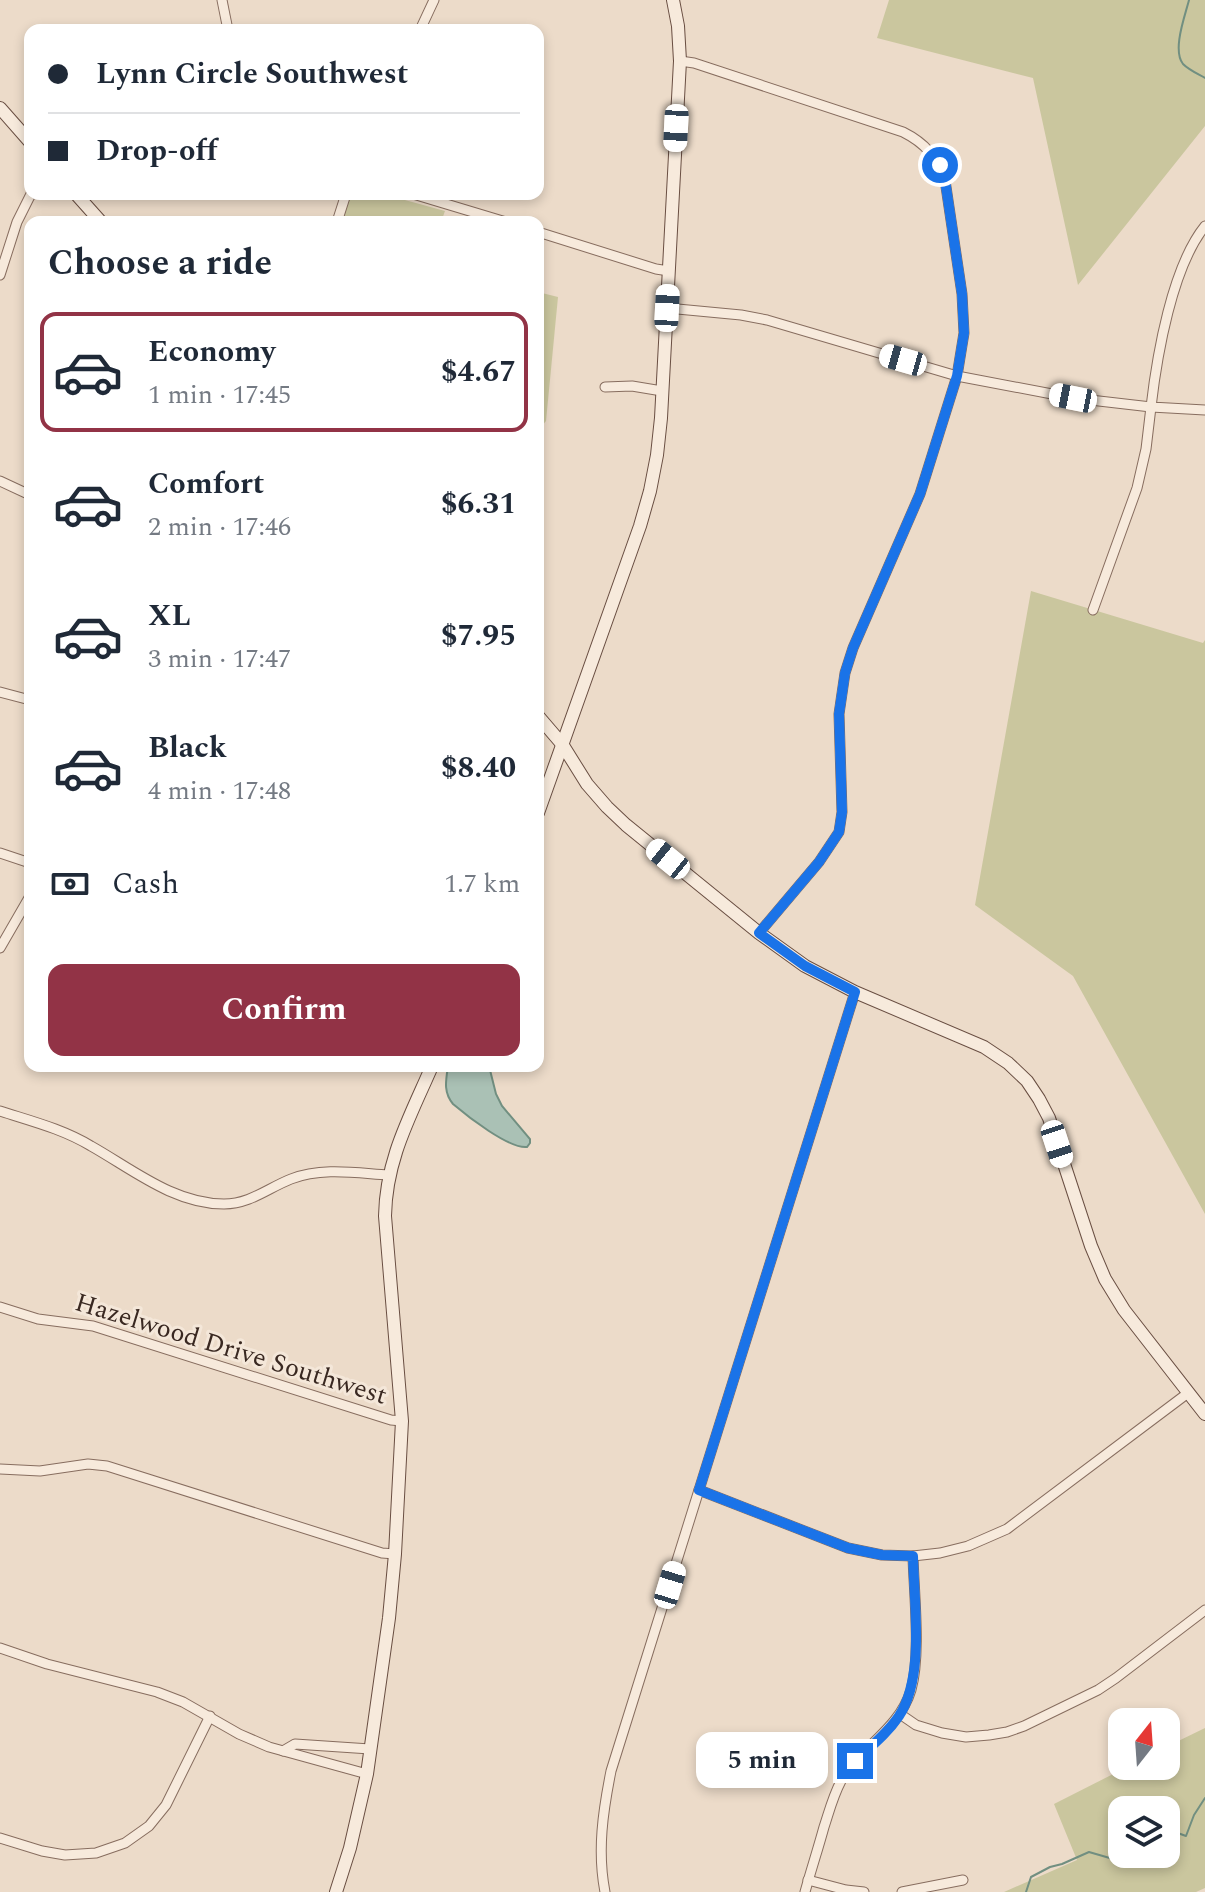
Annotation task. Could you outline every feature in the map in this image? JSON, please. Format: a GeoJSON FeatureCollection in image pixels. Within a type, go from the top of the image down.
{"type":"FeatureCollection","features":[{"type":"Feature","properties":{"kind":"street"},"geometry":{"type":"LineString","coordinates":[[222,0],[227,24]]}},
{"type":"Feature","properties":{"kind":"street"},"geometry":{"type":"LineString","coordinates":[[423,24],[434,0]]}},
{"type":"Feature","properties":{"kind":"street"},"geometry":{"type":"LineString","coordinates":[[544,796],[640,526],[657,455],[680,61],[673,0]]}},
{"type":"Feature","properties":{"kind":"street"},"geometry":{"type":"LineString","coordinates":[[680,61],[903,132],[916,139],[940,165],[945,180],[962,294],[964,333],[957,376],[920,494],[845,673],[839,714],[842,812],[839,832],[819,862],[759,933]]}},
{"type":"Feature","properties":{"kind":"street"},"geometry":{"type":"LineString","coordinates":[[0,108],[24,135]]}},
{"type":"Feature","properties":{"kind":"street"},"geometry":{"type":"LineString","coordinates":[[0,275],[17,222],[28,200]]}},
{"type":"Feature","properties":{"kind":"street"},"geometry":{"type":"LineString","coordinates":[[81,200],[96,216]]}},
{"type":"Feature","properties":{"kind":"street"},"geometry":{"type":"LineString","coordinates":[[433,200],[486,216]]}},
{"type":"Feature","properties":{"kind":"street"},"geometry":{"type":"LineString","coordinates":[[1093,610],[1137,488],[1146,449],[1160,348],[1172,299],[1190,252],[1205,226]]}},
{"type":"Feature","properties":{"kind":"street"},"geometry":{"type":"LineString","coordinates":[[544,234],[669,271]]}},
{"type":"Feature","properties":{"kind":"street"},"geometry":{"type":"LineString","coordinates":[[667,308],[767,320],[957,376],[1073,398],[1205,410]]}},
{"type":"Feature","properties":{"kind":"street"},"geometry":{"type":"LineString","coordinates":[[605,387],[632,386],[662,391]]}},
{"type":"Feature","properties":{"kind":"street"},"geometry":{"type":"LineString","coordinates":[[0,481],[24,492]]}},
{"type":"Feature","properties":{"kind":"street"},"geometry":{"type":"LineString","coordinates":[[0,692],[24,698]]}},
{"type":"Feature","properties":{"kind":"street"},"geometry":{"type":"LineString","coordinates":[[544,723],[607,807],[759,933],[805,966],[855,992],[984,1047],[1027,1081],[1049,1118],[1105,1279],[1124,1310],[1205,1414]]}},
{"type":"Feature","properties":{"kind":"street"},"geometry":{"type":"LineString","coordinates":[[0,853],[24,861]]}},
{"type":"Feature","properties":{"kind":"street"},"geometry":{"type":"LineString","coordinates":[[0,948],[24,906]]}},
{"type":"Feature","properties":{"kind":"street"},"geometry":{"type":"LineString","coordinates":[[605,1892],[601,1840],[611,1771],[855,992]]}},
{"type":"Feature","properties":{"kind":"street"},"geometry":{"type":"LineString","coordinates":[[336,1892],[367,1774],[395,1554],[402,1421],[385,1216],[388,1175],[396,1148],[429,1072]]}},
{"type":"Feature","properties":{"kind":"street"},"geometry":{"type":"LineString","coordinates":[[0,1111],[62,1131],[148,1181],[204,1202],[225,1204],[245,1201],[291,1179],[315,1172],[388,1175]]}},
{"type":"Feature","properties":{"kind":"street","name":"Hazelwood Drive Southwest"},"geometry":{"type":"LineString","coordinates":[[0,1307],[38,1319],[93,1326],[402,1421]]}},
{"type":"Feature","properties":{"kind":"street"},"geometry":{"type":"LineString","coordinates":[[699,1490],[848,1548],[882,1555],[940,1553],[963,1548],[1007,1529],[1188,1393]]}},
{"type":"Feature","properties":{"kind":"street"},"geometry":{"type":"LineString","coordinates":[[0,1469],[40,1471],[88,1464],[107,1466],[382,1553],[395,1554]]}},
{"type":"Feature","properties":{"kind":"street"},"geometry":{"type":"LineString","coordinates":[[805,1892],[840,1782],[855,1761],[887,1732],[911,1690],[916,1659],[913,1556]]}},
{"type":"Feature","properties":{"kind":"street"},"geometry":{"type":"LineString","coordinates":[[900,1714],[916,1725],[966,1737],[1015,1729],[1107,1684],[1205,1610]]}},
{"type":"Feature","properties":{"kind":"street"},"geometry":{"type":"LineString","coordinates":[[0,1648],[157,1692],[183,1702],[239,1734],[283,1751],[367,1774]]}},
{"type":"Feature","properties":{"kind":"street"},"geometry":{"type":"LineString","coordinates":[[0,1838],[65,1855],[96,1853],[125,1843],[149,1826],[166,1805],[210,1716]]}},
{"type":"Feature","properties":{"kind":"street"},"geometry":{"type":"LineString","coordinates":[[283,1751],[295,1744],[370,1749]]}},
{"type":"Feature","properties":{"kind":"street"},"geometry":{"type":"LineString","coordinates":[[808,1880],[864,1892]]}},
{"type":"Feature","properties":{"kind":"street"},"geometry":{"type":"LineString","coordinates":[[902,1892],[963,1880]]}},
{"type":"Feature","properties":{"kind":"shaded area"},"geometry":{"type":"Polygon","coordinates":[[[889,0],[1205,0],[1205,126],[1078,285],[1033,78],[877,38],[889,0]]]}},
{"type":"Feature","properties":{"kind":"shaded area"},"geometry":{"type":"Polygon","coordinates":[[[344,200],[405,200],[445,211],[443,216],[340,216],[344,200]]]}},
{"type":"Feature","properties":{"kind":"shaded area"},"geometry":{"type":"Polygon","coordinates":[[[544,294],[558,297],[544,424],[544,294]]]}},
{"type":"Feature","properties":{"kind":"shaded area"},"geometry":{"type":"Polygon","coordinates":[[[1031,591],[1203,643],[1205,640],[1205,1214],[1073,976],[975,905],[1031,591]]]}},
{"type":"Feature","properties":{"kind":"shaded area"},"geometry":{"type":"Polygon","coordinates":[[[447,1072],[490,1072],[502,1106],[530,1139],[527,1147],[499,1137],[453,1104],[446,1090],[447,1072]]]}},
{"type":"Feature","properties":{"kind":"shaded area"},"geometry":{"type":"Polygon","coordinates":[[[1205,1728],[1205,1888],[1196,1892],[1004,1892],[1077,1860],[1054,1804],[1108,1777],[1108,1780],[1180,1780],[1180,1740],[1205,1728]]]}},
{"type":"Feature","properties":{"kind":"waterway"},"geometry":{"type":"LineString","coordinates":[[1189,0],[1180,33],[1180,58],[1185,66],[1205,78]]}},
{"type":"Feature","properties":{"kind":"waterway"},"geometry":{"type":"LineString","coordinates":[[1180,1834],[1186,1836],[1205,1798]]}},
{"type":"Feature","properties":{"kind":"waterway"},"geometry":{"type":"LineString","coordinates":[[1026,1892],[1031,1877],[1050,1867],[1089,1852],[1108,1858]]}},
{"type":"Feature","properties":{"kind":"route"},"geometry":{"type":"LineString","coordinates":[[855,1761],[887,1732],[911,1690],[916,1659],[913,1556],[882,1555],[848,1548],[699,1490],[855,992],[805,966],[759,933],[819,862],[839,832],[842,812],[839,714],[845,673],[920,494],[957,376],[964,333],[962,294],[945,180],[940,165]]}}]}
